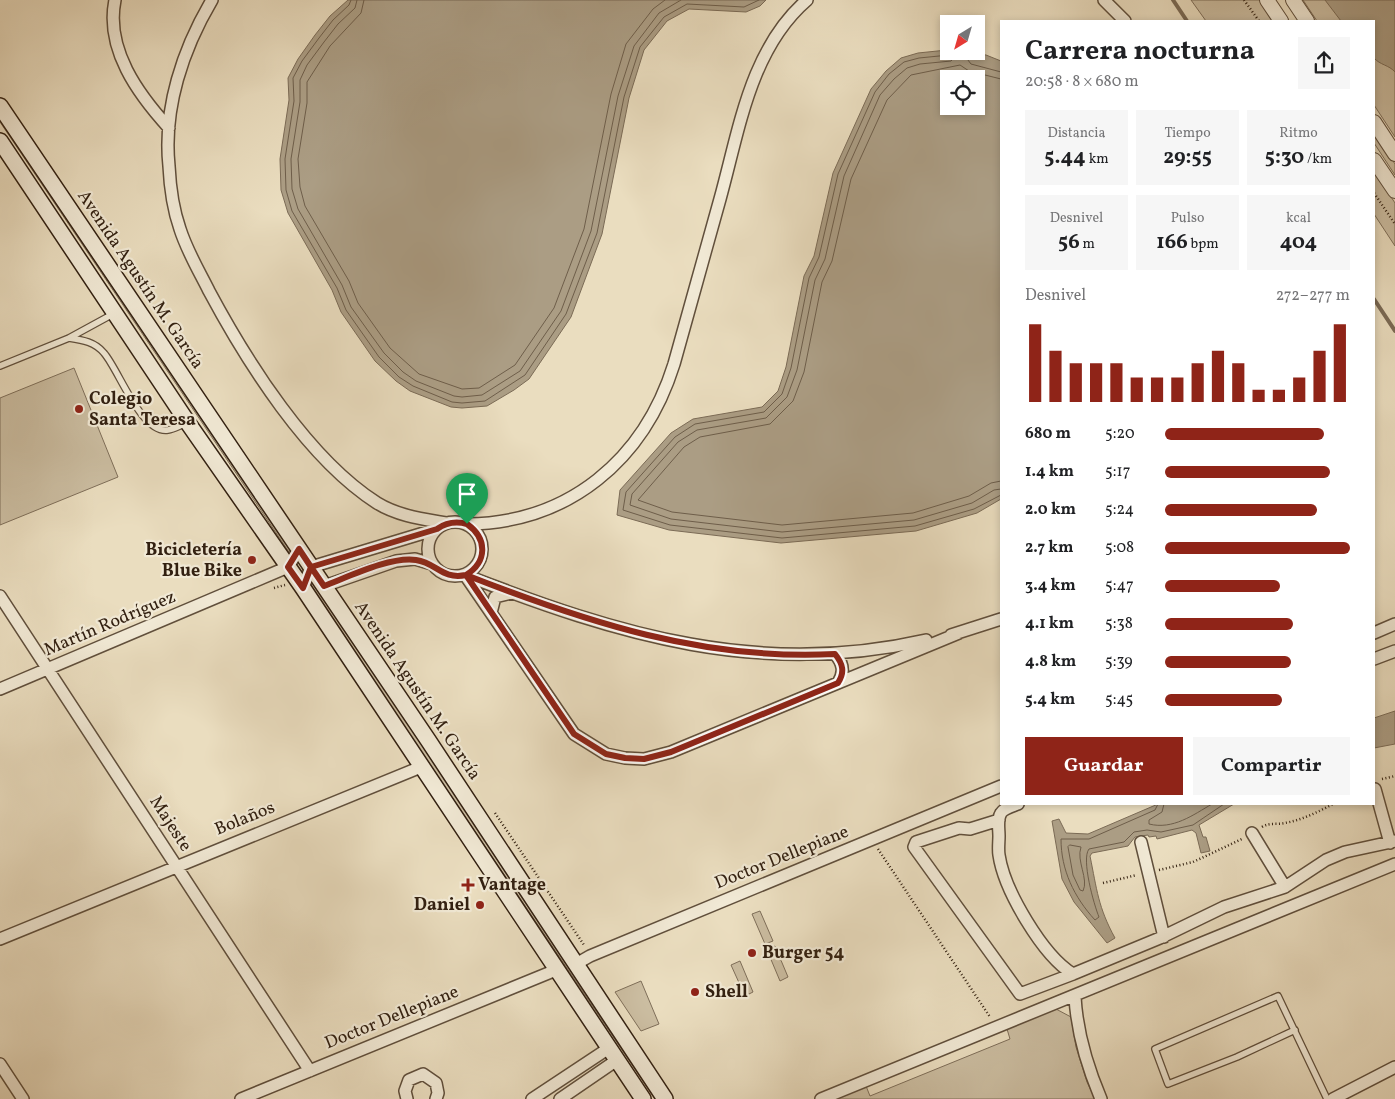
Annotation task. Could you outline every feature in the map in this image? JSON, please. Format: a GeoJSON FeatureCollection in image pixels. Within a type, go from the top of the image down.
{"type":"FeatureCollection","features":[{"type":"Feature","properties":{"kind":"main road","name":"Avenida Agustín M. García"},"geometry":{"type":"LineString","coordinates":[[0,106],[324,586],[665,1099]]}},
{"type":"Feature","properties":{"kind":"main road"},"geometry":{"type":"LineString","coordinates":[[0,141],[188,423],[303,588],[556,970],[644,1099]]}},
{"type":"Feature","properties":{"kind":"street"},"geometry":{"type":"LineString","coordinates":[[115,0],[112,26],[116,46],[126,68],[149,103],[169,128]]}},
{"type":"Feature","properties":{"kind":"street"},"geometry":{"type":"LineString","coordinates":[[212,0],[190,39],[180,69],[169,128],[168,164],[173,199],[180,229],[193,260],[246,355],[288,414],[319,452],[357,489],[379,504],[408,516],[441,526]]}},
{"type":"Feature","properties":{"kind":"street"},"geometry":{"type":"LineString","coordinates":[[303,588],[311,567],[351,554],[441,526],[460,522],[467,524],[512,521],[532,516],[571,498],[622,458],[649,422],[666,390],[749,90],[756,72],[773,40],[786,21],[806,0]]}},
{"type":"Feature","properties":{"kind":"street"},"geometry":{"type":"LineString","coordinates":[[1104,0],[1124,20]]}},
{"type":"Feature","properties":{"kind":"street"},"geometry":{"type":"LineString","coordinates":[[1267,0],[1280,20]]}},
{"type":"Feature","properties":{"kind":"street"},"geometry":{"type":"LineString","coordinates":[[1293,0],[1306,20]]}},
{"type":"Feature","properties":{"kind":"street"},"geometry":{"type":"LineString","coordinates":[[1375,124],[1395,154]]}},
{"type":"Feature","properties":{"kind":"street"},"geometry":{"type":"LineString","coordinates":[[1375,161],[1395,191]]}},
{"type":"Feature","properties":{"kind":"street"},"geometry":{"type":"LineString","coordinates":[[466,575],[479,564],[483,546],[475,530],[467,524]]}},
{"type":"Feature","properties":{"kind":"street"},"geometry":{"type":"LineString","coordinates":[[432,564],[428,550],[432,534],[441,526]]}},
{"type":"Feature","properties":{"kind":"street"},"geometry":{"type":"LineString","coordinates":[[288,567],[299,549]]}},
{"type":"Feature","properties":{"kind":"street"},"geometry":{"type":"LineString","coordinates":[[351,554],[359,573]]}},
{"type":"Feature","properties":{"kind":"street"},"geometry":{"type":"LineString","coordinates":[[324,586],[396,561],[415,560],[432,564],[447,576],[466,575],[576,616],[645,636],[755,653],[835,654],[890,649],[959,633]]}},
{"type":"Feature","properties":{"kind":"street","name":"Martín Rodríguez"},"geometry":{"type":"LineString","coordinates":[[0,689],[49,670],[288,567]]}},
{"type":"Feature","properties":{"kind":"street"},"geometry":{"type":"LineString","coordinates":[[466,575],[574,734],[606,754],[625,758],[644,759],[671,752],[959,633],[1000,619]]}},
{"type":"Feature","properties":{"kind":"street"},"geometry":{"type":"LineString","coordinates":[[491,613],[495,597],[511,593]]}},
{"type":"Feature","properties":{"kind":"street","name":"Majeste"},"geometry":{"type":"LineString","coordinates":[[0,596],[310,1071]]}},
{"type":"Feature","properties":{"kind":"street"},"geometry":{"type":"LineString","coordinates":[[1375,633],[1395,624]]}},
{"type":"Feature","properties":{"kind":"street"},"geometry":{"type":"LineString","coordinates":[[1375,659],[1395,651]]}},
{"type":"Feature","properties":{"kind":"street"},"geometry":{"type":"LineString","coordinates":[[835,654],[842,666],[843,672],[838,683]]}},
{"type":"Feature","properties":{"kind":"street","name":"Bolaños"},"geometry":{"type":"LineString","coordinates":[[0,939],[421,767]]}},
{"type":"Feature","properties":{"kind":"street"},"geometry":{"type":"LineString","coordinates":[[998,820],[970,829],[959,828],[916,842],[914,848],[1020,994],[1164,936],[1237,901],[1255,898],[1286,887],[1326,860],[1345,852],[1393,842],[1375,785]]}},
{"type":"Feature","properties":{"kind":"street","name":"Doctor Dellepiane"},"geometry":{"type":"LineString","coordinates":[[576,964],[590,956],[1000,786]]}},
{"type":"Feature","properties":{"kind":"street"},"geometry":{"type":"LineString","coordinates":[[1016,805],[1004,810],[998,820],[999,855],[1011,892],[1047,952],[1062,967],[1073,974]]}},
{"type":"Feature","properties":{"kind":"street"},"geometry":{"type":"LineString","coordinates":[[1252,833],[1286,887]]}},
{"type":"Feature","properties":{"kind":"street"},"geometry":{"type":"LineString","coordinates":[[1141,842],[1164,936]]}},
{"type":"Feature","properties":{"kind":"street"},"geometry":{"type":"LineString","coordinates":[[821,1099],[996,1027],[1076,997],[1395,864]]}},
{"type":"Feature","properties":{"kind":"street","name":"Doctor Dellepiane"},"geometry":{"type":"LineString","coordinates":[[242,1099],[556,970]]}},
{"type":"Feature","properties":{"kind":"street"},"geometry":{"type":"LineString","coordinates":[[1076,997],[1082,1043],[1101,1099]]}},
{"type":"Feature","properties":{"kind":"street"},"geometry":{"type":"LineString","coordinates":[[532,1099],[613,1054]]}},
{"type":"Feature","properties":{"kind":"street"},"geometry":{"type":"LineString","coordinates":[[560,1099],[613,1054]]}},
{"type":"Feature","properties":{"kind":"street"},"geometry":{"type":"LineString","coordinates":[[0,1064],[23,1099]]}},
{"type":"Feature","properties":{"kind":"street"},"geometry":{"type":"LineString","coordinates":[[1333,1099],[1395,1066]]}},
{"type":"Feature","properties":{"kind":"street"},"geometry":{"type":"LineString","coordinates":[[407,1099],[405,1090],[409,1080],[423,1074],[436,1083],[438,1093],[436,1099]]}},
{"type":"Feature","properties":{"kind":"lane"},"geometry":{"type":"LineString","coordinates":[[0,366],[70,338],[115,313]]}},
{"type":"Feature","properties":{"kind":"lane"},"geometry":{"type":"LineString","coordinates":[[70,338],[85,340],[104,353],[150,424],[168,430],[188,423]]}},
{"type":"Feature","properties":{"kind":"lane"},"geometry":{"type":"LineString","coordinates":[[1295,1030],[1237,1057],[1168,1084],[1155,1049],[1278,996],[1295,1030],[1327,1099]]}},
{"type":"Feature","properties":{"kind":"path"},"geometry":{"type":"LineString","coordinates":[[1244,0],[1258,20]]}},
{"type":"Feature","properties":{"kind":"path"},"geometry":{"type":"LineString","coordinates":[[1375,194],[1395,224]]}},
{"type":"Feature","properties":{"kind":"path"},"geometry":{"type":"LineString","coordinates":[[1375,785],[1395,776]]}},
{"type":"Feature","properties":{"kind":"path"},"geometry":{"type":"LineString","coordinates":[[1103,883],[1193,862],[1269,823],[1284,823],[1300,819],[1331,805]]}},
{"type":"Feature","properties":{"kind":"path"},"geometry":{"type":"LineString","coordinates":[[872,840],[996,1027]]}},
{"type":"Feature","properties":{"kind":"shaded area"},"geometry":{"type":"Polygon","coordinates":[[[1191,0],[1261,0],[1274,20],[1205,20],[1191,0]]]}},
{"type":"Feature","properties":{"kind":"shaded area"},"geometry":{"type":"Polygon","coordinates":[[[1303,0],[1395,0],[1395,137],[1375,107],[1375,20],[1316,20],[1303,0]]]}},
{"type":"Feature","properties":{"kind":"shaded area"},"geometry":{"type":"Polygon","coordinates":[[[0,112],[294,548],[291,555],[0,122],[0,112]]]}},
{"type":"Feature","properties":{"kind":"shaded area"},"geometry":{"type":"Polygon","coordinates":[[[1375,134],[1395,164],[1395,175],[1375,145],[1375,134]]]}},
{"type":"Feature","properties":{"kind":"shaded area"},"geometry":{"type":"Polygon","coordinates":[[[1375,173],[1395,203],[1395,246],[1375,216],[1375,173]]]}},
{"type":"Feature","properties":{"kind":"shaded area"},"geometry":{"type":"Polygon","coordinates":[[[74,368],[118,477],[0,525],[0,398],[74,368]]]}},
{"type":"Feature","properties":{"kind":"shaded area"},"geometry":{"type":"Polygon","coordinates":[[[313,579],[661,1099],[655,1099],[310,586],[313,579]]]}},
{"type":"Feature","properties":{"kind":"shaded area"},"geometry":{"type":"Polygon","coordinates":[[[760,911],[773,941],[765,944],[752,914],[760,911]]]}},
{"type":"Feature","properties":{"kind":"shaded area"},"geometry":{"type":"Polygon","coordinates":[[[775,946],[788,977],[780,981],[767,950],[775,946]]]}},
{"type":"Feature","properties":{"kind":"shaded area"},"geometry":{"type":"Polygon","coordinates":[[[740,961],[753,992],[745,996],[731,965],[740,961]]]}},
{"type":"Feature","properties":{"kind":"shaded area"},"geometry":{"type":"Polygon","coordinates":[[[641,981],[659,1024],[641,1031],[615,992],[641,981]]]}},
{"type":"Feature","properties":{"kind":"shaded area"},"geometry":{"type":"Polygon","coordinates":[[[1056,1009],[1071,1017],[1076,1047],[1087,1082],[1095,1099],[834,1099],[866,1086],[870,1096],[1010,1039],[1007,1029],[1056,1009]]]}},
{"type":"Feature","properties":{"kind":"water"},"geometry":{"type":"Polygon","coordinates":[[[348,0],[766,0],[760,6],[746,12],[689,9],[667,21],[644,50],[629,98],[602,234],[571,317],[529,379],[487,406],[451,407],[410,391],[396,381],[375,361],[341,312],[332,290],[288,213],[281,190],[280,159],[289,100],[288,78],[298,59],[315,35],[330,16],[348,0]]]}},
{"type":"Feature","properties":{"kind":"water"},"geometry":{"type":"Polygon","coordinates":[[[1325,0],[1395,0],[1395,72],[1375,59],[1375,20],[1340,20],[1325,0]]]}},
{"type":"Feature","properties":{"kind":"water"},"geometry":{"type":"Polygon","coordinates":[[[940,51],[940,60],[985,60],[985,55],[1000,61],[1000,500],[977,513],[916,531],[781,543],[669,530],[617,515],[620,490],[671,433],[693,419],[762,407],[778,391],[786,367],[804,276],[814,256],[833,173],[871,89],[886,71],[901,58],[918,53],[940,51]]]}},
{"type":"Feature","properties":{"kind":"water"},"geometry":{"type":"Polygon","coordinates":[[[1395,711],[1395,744],[1375,748],[1375,718],[1395,711]]]}},
{"type":"Feature","properties":{"kind":"water"},"geometry":{"type":"Polygon","coordinates":[[[1156,805],[1232,805],[1199,825],[1203,837],[1206,837],[1210,851],[1201,853],[1196,833],[1192,830],[1157,839],[1156,836],[1149,837],[1148,835],[1135,837],[1128,846],[1092,853],[1090,856],[1099,898],[1115,938],[1107,943],[1074,902],[1062,879],[1052,821],[1059,819],[1066,833],[1088,834],[1156,805]]]}},
{"type":"Feature","properties":{"kind":"waterway"},"geometry":{"type":"LineString","coordinates":[[1173,0],[1186,20]]}},
{"type":"Feature","properties":{"kind":"waterway"},"geometry":{"type":"LineString","coordinates":[[1375,301],[1395,331]]}},
{"type":"Feature","properties":{"kind":"place","name":"Colegio Santa Teresa"},"geometry":{"type":"Point","coordinates":[79,409]}},
{"type":"Feature","properties":{"kind":"place","name":"Bicicletería Blue Bike"},"geometry":{"type":"Point","coordinates":[252,560]}},
{"type":"Feature","properties":{"kind":"place","name":"Vantage"},"geometry":{"type":"Point","coordinates":[468,885]}},
{"type":"Feature","properties":{"kind":"place","name":"Daniel"},"geometry":{"type":"Point","coordinates":[480,905]}},
{"type":"Feature","properties":{"kind":"place","name":"Burger 54"},"geometry":{"type":"Point","coordinates":[752,953]}},
{"type":"Feature","properties":{"kind":"place","name":"Shell"},"geometry":{"type":"Point","coordinates":[695,992]}},
{"type":"Feature","properties":{"kind":"route"},"geometry":{"type":"LineString","coordinates":[[467,524],[460,522],[446,523],[437,529],[311,567],[299,549],[288,567],[303,588],[311,567],[324,586],[396,561],[415,560],[432,564],[447,576],[466,575],[576,616],[645,636],[685,644],[755,653],[835,654],[842,666],[842,677],[838,683],[671,752],[644,759],[606,754],[574,734],[466,575],[479,564],[483,546],[475,530],[467,524]]}}]}
